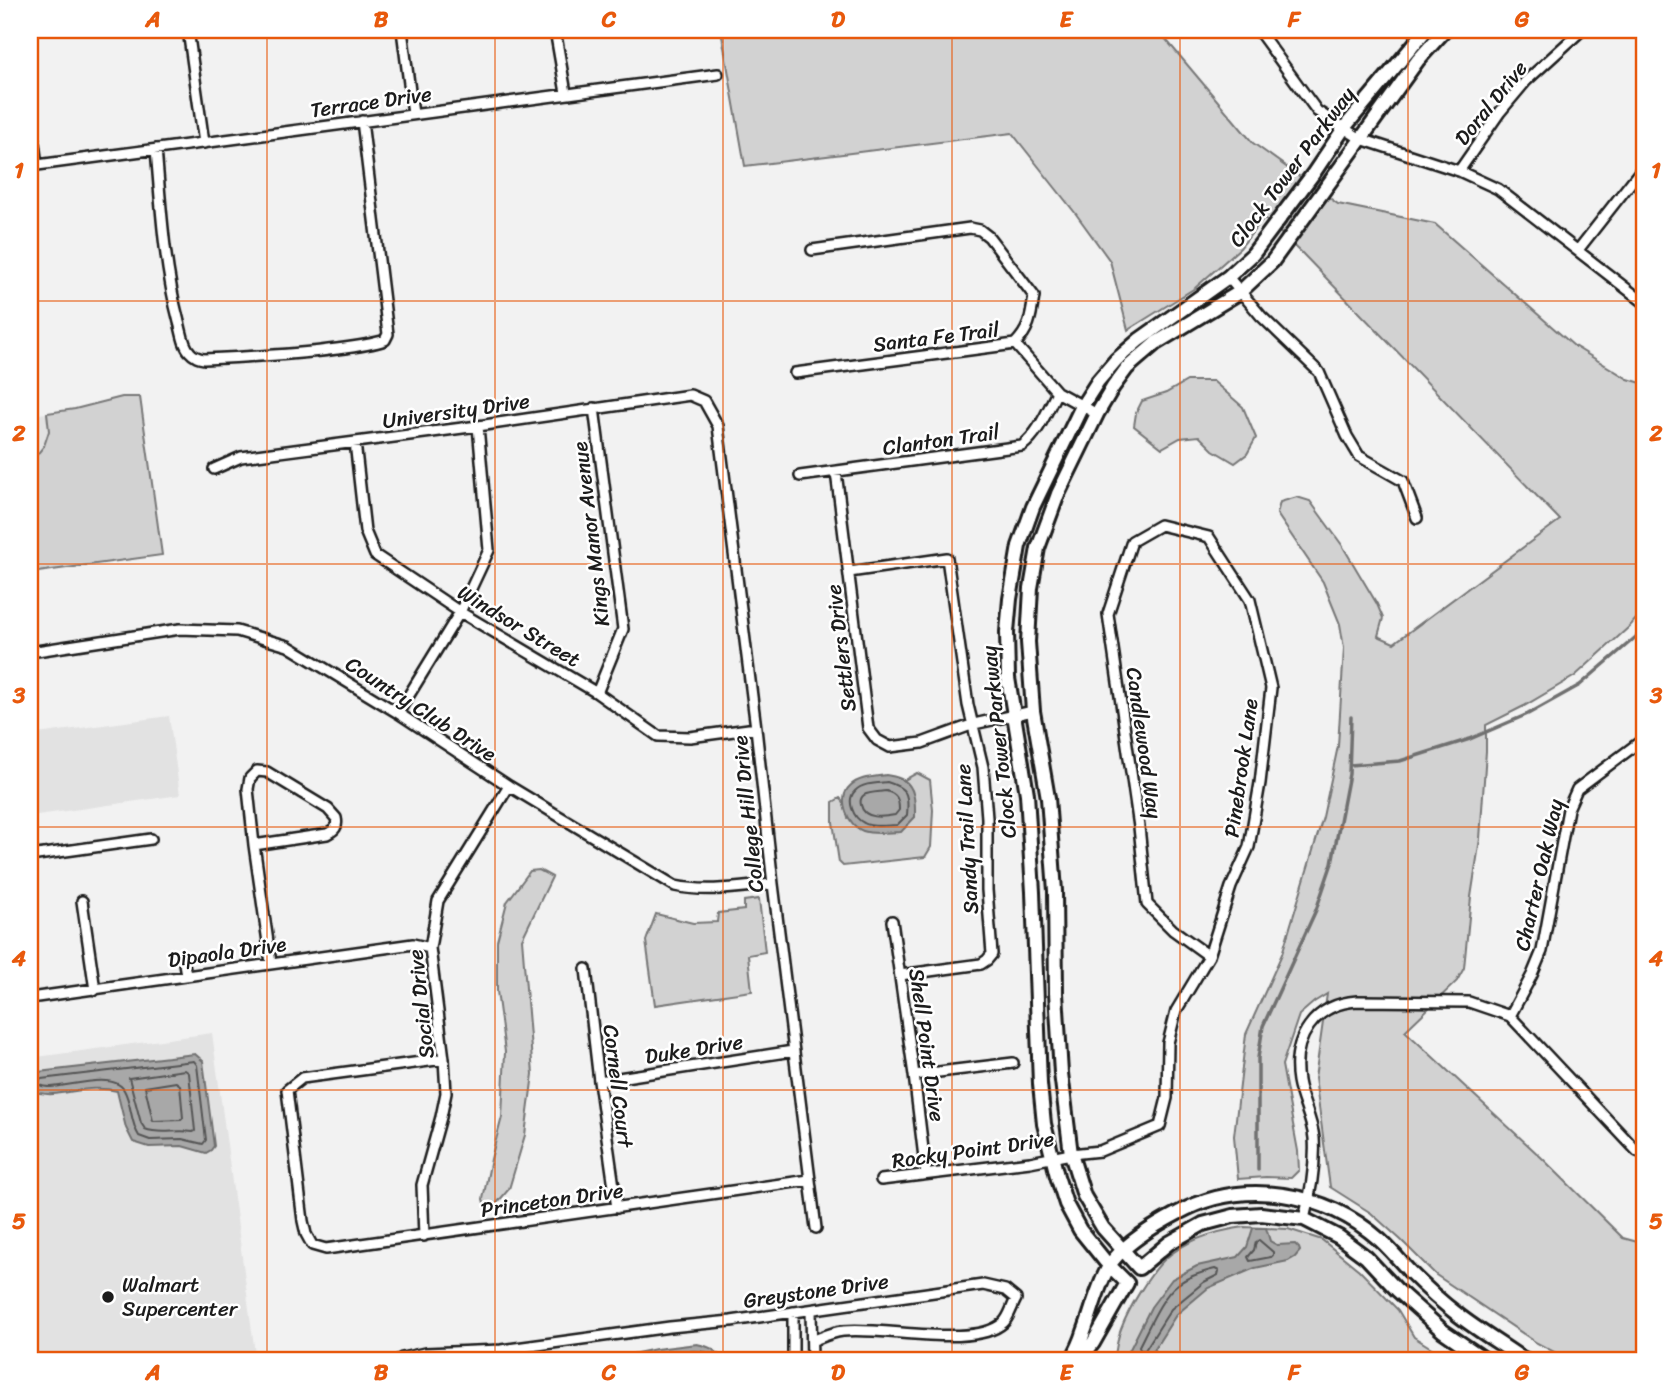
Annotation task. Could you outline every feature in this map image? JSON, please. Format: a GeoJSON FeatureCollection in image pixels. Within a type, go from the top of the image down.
{"type":"FeatureCollection","features":[{"type":"Feature","properties":{"kind":"street"},"geometry":{"type":"LineString","coordinates":[[188,30],[204,142]]}},
{"type":"Feature","properties":{"kind":"street"},"geometry":{"type":"LineString","coordinates":[[402,30],[413,114]]}},
{"type":"Feature","properties":{"kind":"street"},"geometry":{"type":"LineString","coordinates":[[555,30],[566,93]]}},
{"type":"Feature","properties":{"kind":"street"},"geometry":{"type":"LineString","coordinates":[[1258,30],[1317,111],[1361,139],[1459,171],[1499,189],[1645,303]]}},
{"type":"Feature","properties":{"kind":"street","name":"Clock Tower Parkway"},"geometry":{"type":"LineString","coordinates":[[1127,1283],[1080,1230],[1066,1204],[1044,1124],[1027,806],[1008,678],[1007,632],[1019,546],[1033,507],[1082,406],[1098,381],[1116,360],[1139,341],[1228,277],[1254,254],[1345,128],[1426,30]]}},
{"type":"Feature","properties":{"kind":"street","name":"Clock Tower Parkway"},"geometry":{"type":"LineString","coordinates":[[1139,1268],[1103,1228],[1084,1196],[1071,1154],[1061,1073],[1056,993],[1055,891],[1048,799],[1033,712],[1027,642],[1031,588],[1038,548],[1058,495],[1097,414],[1127,368],[1156,343],[1240,292],[1272,262],[1418,60],[1445,30]]}},
{"type":"Feature","properties":{"kind":"street","name":"Doral Drive"},"geometry":{"type":"LineString","coordinates":[[1459,171],[1500,112],[1527,81],[1582,30]]}},
{"type":"Feature","properties":{"kind":"street","name":"Terrace Drive"},"geometry":{"type":"LineString","coordinates":[[33,166],[718,74]]}},
{"type":"Feature","properties":{"kind":"street"},"geometry":{"type":"LineString","coordinates":[[30,113],[33,166]]}},
{"type":"Feature","properties":{"kind":"street"},"geometry":{"type":"LineString","coordinates":[[156,149],[172,298],[189,351],[204,359],[273,356],[375,344],[386,340],[388,334],[362,121]]}},
{"type":"Feature","properties":{"kind":"street"},"geometry":{"type":"LineString","coordinates":[[1578,250],[1645,167]]}},
{"type":"Feature","properties":{"kind":"street"},"geometry":{"type":"LineString","coordinates":[[813,250],[970,228],[981,230],[1034,296],[1030,321],[1024,335],[1015,344]]}},
{"type":"Feature","properties":{"kind":"street"},"geometry":{"type":"LineString","coordinates":[[1228,277],[1261,316],[1319,372],[1359,456],[1402,481],[1417,517]]}},
{"type":"Feature","properties":{"kind":"street","name":"Santa Fe Trail"},"geometry":{"type":"LineString","coordinates":[[795,373],[1015,344],[1057,392],[1097,414]]}},
{"type":"Feature","properties":{"kind":"street","name":"Clanton Trail"},"geometry":{"type":"LineString","coordinates":[[800,476],[1022,446],[1039,428],[1057,392]]}},
{"type":"Feature","properties":{"kind":"street","name":"University Drive"},"geometry":{"type":"LineString","coordinates":[[214,469],[241,457],[594,408],[690,395],[704,401]]}},
{"type":"Feature","properties":{"kind":"street","name":"College Hill Drive"},"geometry":{"type":"LineString","coordinates":[[704,401],[718,426],[816,1228]]}},
{"type":"Feature","properties":{"kind":"street","name":"Kings Manor Avenue"},"geometry":{"type":"LineString","coordinates":[[594,408],[622,629],[597,693]]}},
{"type":"Feature","properties":{"kind":"street"},"geometry":{"type":"LineString","coordinates":[[398,713],[460,612],[489,550],[478,426]]}},
{"type":"Feature","properties":{"kind":"street","name":"Windsor Street"},"geometry":{"type":"LineString","coordinates":[[355,442],[365,531],[376,555],[460,612],[597,693],[658,736],[690,737],[756,728]]}},
{"type":"Feature","properties":{"kind":"street","name":"Settlers Drive"},"geometry":{"type":"LineString","coordinates":[[836,472],[868,728],[877,740],[890,747],[922,743],[974,724],[1033,712]]}},
{"type":"Feature","properties":{"kind":"street","name":"Candlewood Way"},"geometry":{"type":"LineString","coordinates":[[1160,525],[1132,541],[1108,614],[1139,827],[1147,904],[1173,930],[1209,956]]}},
{"type":"Feature","properties":{"kind":"street","name":"Pinebrook Lane"},"geometry":{"type":"LineString","coordinates":[[1071,1154],[1100,1151],[1160,1126],[1167,1098],[1168,1043],[1177,1012],[1209,956],[1231,887],[1249,847],[1260,783],[1271,688],[1250,600],[1209,537],[1160,525]]}},
{"type":"Feature","properties":{"kind":"street","name":"Sandy Trail Lane"},"geometry":{"type":"LineString","coordinates":[[849,572],[947,558],[968,705],[983,767],[992,954],[981,964],[900,975]]}},
{"type":"Feature","properties":{"kind":"street","name":"Country Club Drive"},"geometry":{"type":"LineString","coordinates":[[30,652],[180,629],[237,631],[288,646],[398,713],[509,786],[675,886],[714,890],[773,884]]}},
{"type":"Feature","properties":{"kind":"street","name":"Charter Oak Way"},"geometry":{"type":"LineString","coordinates":[[1510,1016],[1542,951],[1568,809],[1577,789],[1645,737]]}},
{"type":"Feature","properties":{"kind":"street"},"geometry":{"type":"LineString","coordinates":[[254,845],[327,834],[336,827],[336,818],[328,809],[267,772],[257,771],[250,778],[248,789],[254,845],[271,963]]}},
{"type":"Feature","properties":{"kind":"street","name":"Social Drive"},"geometry":{"type":"LineString","coordinates":[[424,1236],[422,1185],[446,1093],[430,948],[438,901],[509,786]]}},
{"type":"Feature","properties":{"kind":"street"},"geometry":{"type":"LineString","coordinates":[[30,856],[151,839]]}},
{"type":"Feature","properties":{"kind":"street"},"geometry":{"type":"LineString","coordinates":[[82,901],[95,990]]}},
{"type":"Feature","properties":{"kind":"street","name":"Shell Point Drive"},"geometry":{"type":"LineString","coordinates":[[892,920],[926,1174]]}},
{"type":"Feature","properties":{"kind":"street","name":"Dipaola Drive"},"geometry":{"type":"LineString","coordinates":[[30,998],[413,944],[430,948]]}},
{"type":"Feature","properties":{"kind":"street"},"geometry":{"type":"LineString","coordinates":[[184,963],[186,975]]}},
{"type":"Feature","properties":{"kind":"street","name":"Cornell Court"},"geometry":{"type":"LineString","coordinates":[[586,969],[617,1208]]}},
{"type":"Feature","properties":{"kind":"street"},"geometry":{"type":"LineString","coordinates":[[1304,1219],[1313,1179],[1314,1135],[1298,1083],[1297,1063],[1301,1041],[1310,1025],[1329,1007],[1337,1004],[1357,1001],[1469,1002],[1510,1016],[1637,1151],[1645,1154]]}},
{"type":"Feature","properties":{"kind":"street","name":"Duke Drive"},"geometry":{"type":"LineString","coordinates":[[599,1081],[793,1051]]}},
{"type":"Feature","properties":{"kind":"street","name":"Princeton Drive"},"geometry":{"type":"LineString","coordinates":[[444,1059],[302,1078],[287,1090],[306,1234],[312,1245],[326,1249],[809,1180]]}},
{"type":"Feature","properties":{"kind":"street"},"geometry":{"type":"LineString","coordinates":[[914,1074],[1013,1063]]}},
{"type":"Feature","properties":{"kind":"street","name":"Rocky Point Drive"},"geometry":{"type":"LineString","coordinates":[[881,1181],[1071,1154]]}},
{"type":"Feature","properties":{"kind":"street"},"geometry":{"type":"LineString","coordinates":[[1071,1361],[1084,1334],[1109,1265],[1123,1251],[1157,1224],[1195,1203],[1229,1195],[1261,1192],[1309,1200],[1351,1219],[1380,1240],[1456,1314],[1520,1360]]}},
{"type":"Feature","properties":{"kind":"street"},"geometry":{"type":"LineString","coordinates":[[1079,1361],[1093,1343],[1127,1283],[1139,1268],[1169,1243],[1203,1224],[1233,1216],[1261,1214],[1304,1219],[1339,1237],[1366,1257],[1397,1290],[1443,1331],[1487,1361]]}},
{"type":"Feature","properties":{"kind":"street","name":"Greystone Drive"},"geometry":{"type":"LineString","coordinates":[[397,1361],[425,1353],[501,1350],[984,1285],[1005,1290],[1016,1299],[1005,1322],[989,1332],[934,1335],[845,1331],[812,1341]]}},
{"type":"Feature","properties":{"kind":"street"},"geometry":{"type":"LineString","coordinates":[[811,1310],[812,1361]]}},
{"type":"Feature","properties":{"kind":"street"},"geometry":{"type":"LineString","coordinates":[[793,1312],[793,1361]]}},
{"type":"Feature","properties":{"kind":"shaded area"},"geometry":{"type":"Polygon","coordinates":[[[721,30],[1158,30],[1253,143],[1338,204],[1435,224],[1574,346],[1628,379],[1645,384],[1645,609],[1575,676],[1486,725],[1480,839],[1464,968],[1457,981],[1405,1031],[1543,1159],[1623,1238],[1645,1244],[1645,1361],[1571,1361],[1537,1343],[1436,1275],[1371,1213],[1330,1187],[1315,1078],[1327,994],[1299,1015],[1282,1065],[1299,1170],[1291,1178],[1238,1179],[1234,1136],[1246,1034],[1282,954],[1323,817],[1338,746],[1344,648],[1340,624],[1323,582],[1277,514],[1280,502],[1297,497],[1310,501],[1342,545],[1377,604],[1383,618],[1378,636],[1394,643],[1560,520],[1300,251],[1264,218],[1240,248],[1195,288],[1128,330],[1110,261],[1012,133],[745,166],[721,30]]]}},
{"type":"Feature","properties":{"kind":"shaded area"},"geometry":{"type":"Polygon","coordinates":[[[1187,381],[1213,381],[1243,407],[1256,438],[1247,454],[1235,463],[1213,450],[1199,436],[1180,438],[1162,448],[1134,426],[1142,401],[1166,393],[1187,381]]]}},
{"type":"Feature","properties":{"kind":"shaded area"},"geometry":{"type":"Polygon","coordinates":[[[122,397],[140,397],[162,555],[30,573],[30,463],[44,446],[49,431],[47,413],[122,397]]]}},
{"type":"Feature","properties":{"kind":"shaded area"},"geometry":{"type":"Polygon","coordinates":[[[47,413],[49,431],[44,446],[30,463],[30,415],[47,413]]]}},
{"type":"Feature","properties":{"kind":"shaded area"},"geometry":{"type":"Polygon","coordinates":[[[169,716],[180,795],[30,816],[30,735],[169,716]]]}},
{"type":"Feature","properties":{"kind":"shaded area"},"geometry":{"type":"Polygon","coordinates":[[[917,773],[930,780],[933,810],[931,847],[925,857],[843,866],[839,862],[833,802],[840,798],[843,801],[848,818],[915,817],[913,797],[904,780],[917,773]]]}},
{"type":"Feature","properties":{"kind":"shaded area"},"geometry":{"type":"Polygon","coordinates":[[[539,870],[552,877],[522,939],[533,1074],[525,1135],[509,1189],[492,1209],[486,1210],[483,1199],[502,1117],[505,1052],[497,991],[497,941],[507,902],[530,871],[539,870]]]}},
{"type":"Feature","properties":{"kind":"shaded area"},"geometry":{"type":"Polygon","coordinates":[[[759,899],[765,952],[748,955],[752,991],[655,1005],[646,941],[656,914],[693,923],[717,922],[718,913],[744,910],[744,901],[759,899]]]}},
{"type":"Feature","properties":{"kind":"shaded area"},"geometry":{"type":"Polygon","coordinates":[[[212,1033],[256,1361],[30,1361],[30,1058],[212,1033]]]}},
{"type":"Feature","properties":{"kind":"shaded area"},"geometry":{"type":"Polygon","coordinates":[[[1244,1227],[1288,1229],[1322,1240],[1359,1270],[1398,1310],[1414,1337],[1452,1361],[1114,1361],[1120,1333],[1129,1312],[1145,1283],[1164,1260],[1181,1247],[1201,1238],[1244,1227]]]}},
{"type":"Feature","properties":{"kind":"water"},"geometry":{"type":"Polygon","coordinates":[[[886,775],[901,779],[910,787],[914,797],[915,817],[901,832],[863,831],[848,817],[844,804],[846,791],[858,781],[886,775]]]}},
{"type":"Feature","properties":{"kind":"water"},"geometry":{"type":"Polygon","coordinates":[[[195,1054],[203,1061],[214,1146],[206,1153],[182,1146],[149,1147],[133,1142],[126,1128],[117,1091],[101,1089],[50,1094],[30,1092],[30,1073],[195,1054]]]}},
{"type":"Feature","properties":{"kind":"water"},"geometry":{"type":"Polygon","coordinates":[[[1253,1228],[1266,1228],[1270,1241],[1277,1245],[1295,1244],[1300,1251],[1288,1261],[1255,1268],[1208,1288],[1176,1315],[1149,1361],[1124,1361],[1151,1307],[1172,1279],[1197,1266],[1238,1257],[1247,1247],[1253,1228]]]}},
{"type":"Feature","properties":{"kind":"water"},"geometry":{"type":"Polygon","coordinates":[[[697,1344],[712,1349],[722,1361],[599,1361],[656,1349],[697,1344]]]}},
{"type":"Feature","properties":{"kind":"waterway"},"geometry":{"type":"LineString","coordinates":[[1350,765],[1400,761],[1470,739],[1528,714],[1580,685],[1637,636],[1645,625]]}},
{"type":"Feature","properties":{"kind":"waterway"},"geometry":{"type":"LineString","coordinates":[[1258,1170],[1258,1058],[1263,1026],[1316,910],[1332,863],[1349,774],[1351,717]]}},
{"type":"Feature","properties":{"kind":"place","name":"Walmart Supercenter"},"geometry":{"type":"Point","coordinates":[108,1297]}}]}
